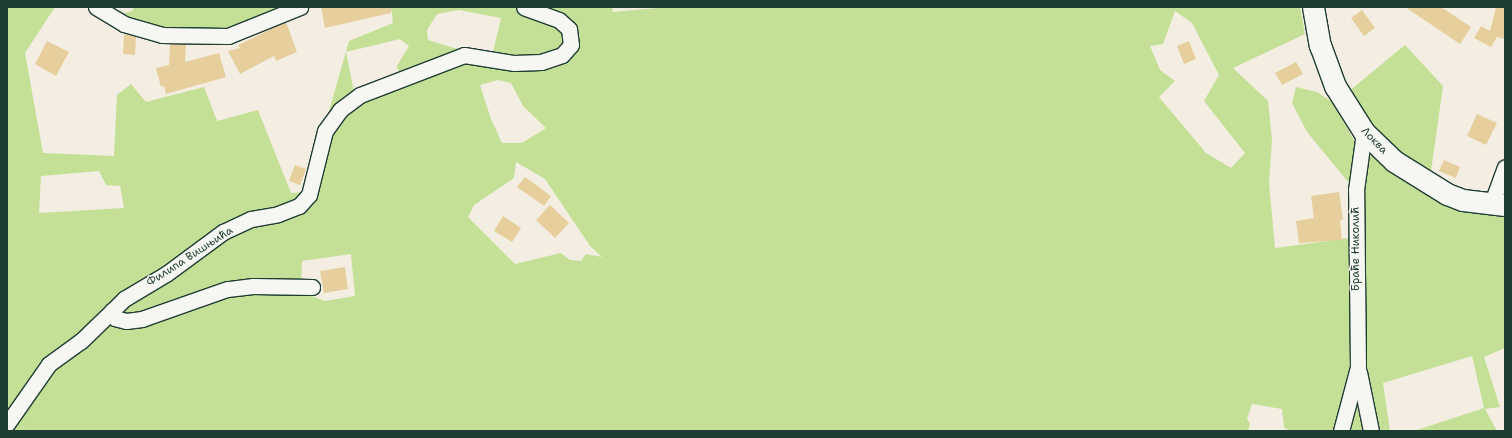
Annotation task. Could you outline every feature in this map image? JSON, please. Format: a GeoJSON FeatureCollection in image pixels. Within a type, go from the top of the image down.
{"type":"FeatureCollection","features":[{"type":"Feature","properties":{"kind":"main road","name":"Локва"},"geometry":{"type":"LineString","coordinates":[[1313,7],[1320,45],[1335,86],[1364,132],[1394,161],[1433,186],[1463,200],[1498,205]]}},
{"type":"Feature","properties":{"kind":"street"},"geometry":{"type":"LineString","coordinates":[[96,7],[124,24],[162,35],[228,36],[300,7]]}},
{"type":"Feature","properties":{"kind":"street","name":"Филипа Вишњића"},"geometry":{"type":"LineString","coordinates":[[7,424],[49,364],[81,341],[124,299],[166,274],[223,232],[251,219],[278,214],[299,206],[309,195],[326,131],[340,110],[360,95],[464,55],[514,63],[541,62],[562,55],[571,44],[569,29],[559,20],[524,7]]}},
{"type":"Feature","properties":{"kind":"street","name":"Браће Николић"},"geometry":{"type":"LineString","coordinates":[[1364,132],[1356,190],[1358,367],[1371,431]]}},
{"type":"Feature","properties":{"kind":"street"},"geometry":{"type":"LineString","coordinates":[[1498,205],[1505,167]]}},
{"type":"Feature","properties":{"kind":"street"},"geometry":{"type":"LineString","coordinates":[[112,311],[115,318],[126,321],[142,319],[227,290],[254,286],[312,287]]}},
{"type":"Feature","properties":{"kind":"street","name":"Браће Николић"},"geometry":{"type":"LineString","coordinates":[[1341,431],[1358,367]]}},
{"type":"Feature","properties":{"kind":"green space"},"geometry":{"type":"Polygon","coordinates":[[[7,7],[55,7],[25,53],[43,153],[114,156],[117,95],[131,84],[146,102],[204,87],[217,121],[258,110],[291,193],[306,192],[349,41],[393,23],[391,7],[612,7],[613,12],[669,7],[1300,7],[1305,34],[1233,68],[1268,101],[1272,140],[1269,183],[1275,248],[1350,238],[1349,183],[1307,132],[1292,103],[1296,87],[1317,92],[1332,102],[1354,140],[1443,200],[1505,211],[1505,348],[1484,357],[1500,407],[1485,409],[1497,431],[1414,431],[1484,408],[1472,356],[1383,383],[1390,431],[1290,431],[1284,427],[1282,409],[1252,404],[1247,419],[1250,424],[1248,431],[7,431],[7,7]],[[459,10],[437,14],[427,30],[428,40],[454,48],[493,52],[501,18],[459,10]],[[1175,11],[1163,44],[1150,46],[1160,70],[1175,81],[1159,97],[1206,153],[1231,168],[1245,153],[1204,101],[1219,75],[1192,23],[1175,11]],[[400,39],[346,52],[354,92],[399,75],[397,66],[409,46],[400,39]],[[498,80],[480,85],[491,119],[502,143],[522,143],[546,128],[523,106],[511,83],[498,80]],[[516,162],[514,178],[474,205],[468,217],[515,264],[561,253],[570,260],[581,261],[586,254],[602,257],[590,246],[545,179],[516,162]],[[99,171],[41,176],[39,213],[124,208],[120,186],[106,185],[99,171]],[[351,254],[302,261],[301,292],[325,301],[355,296],[351,254]]]}},
{"type":"Feature","properties":{"kind":"green space"},"geometry":{"type":"Polygon","coordinates":[[[105,7],[113,7],[123,13],[105,7]]]}},
{"type":"Feature","properties":{"kind":"green space"},"geometry":{"type":"Polygon","coordinates":[[[134,7],[290,7],[225,28],[162,40],[123,13],[132,11],[134,7]]]}},
{"type":"Feature","properties":{"kind":"green space"},"geometry":{"type":"Polygon","coordinates":[[[1405,45],[1443,86],[1431,171],[1411,162],[1383,138],[1360,112],[1348,92],[1405,45]]]}},
{"type":"Feature","properties":{"kind":"building"},"geometry":{"type":"Polygon","coordinates":[[[321,7],[391,7],[391,13],[325,28],[321,7]]]}},
{"type":"Feature","properties":{"kind":"building"},"geometry":{"type":"Polygon","coordinates":[[[1405,7],[1441,7],[1471,27],[1460,44],[1405,7]]]}},
{"type":"Feature","properties":{"kind":"building"},"geometry":{"type":"Polygon","coordinates":[[[1496,7],[1505,7],[1505,39],[1497,37],[1491,47],[1474,38],[1481,26],[1490,31],[1496,7]]]}},
{"type":"Feature","properties":{"kind":"building"},"geometry":{"type":"Polygon","coordinates":[[[1362,10],[1375,28],[1364,36],[1351,18],[1362,10]]]}},
{"type":"Feature","properties":{"kind":"building"},"geometry":{"type":"Polygon","coordinates":[[[286,22],[297,52],[276,61],[274,56],[240,74],[228,51],[240,48],[238,45],[286,22]]]}},
{"type":"Feature","properties":{"kind":"building"},"geometry":{"type":"Polygon","coordinates":[[[124,34],[136,37],[135,55],[123,54],[124,34]]]}},
{"type":"Feature","properties":{"kind":"building"},"geometry":{"type":"Polygon","coordinates":[[[47,41],[69,52],[56,76],[35,64],[47,41]]]}},
{"type":"Feature","properties":{"kind":"building"},"geometry":{"type":"Polygon","coordinates":[[[1189,41],[1196,59],[1184,64],[1177,46],[1189,41]]]}},
{"type":"Feature","properties":{"kind":"building"},"geometry":{"type":"Polygon","coordinates":[[[170,44],[186,44],[185,62],[219,53],[226,77],[166,94],[164,86],[161,87],[156,68],[169,65],[170,44]]]}},
{"type":"Feature","properties":{"kind":"building"},"geometry":{"type":"Polygon","coordinates":[[[1296,62],[1303,74],[1282,85],[1275,73],[1296,62]]]}},
{"type":"Feature","properties":{"kind":"building"},"geometry":{"type":"Polygon","coordinates":[[[1477,114],[1497,123],[1486,145],[1467,136],[1477,114]]]}},
{"type":"Feature","properties":{"kind":"building"},"geometry":{"type":"Polygon","coordinates":[[[1444,160],[1460,167],[1456,178],[1439,171],[1444,160]]]}},
{"type":"Feature","properties":{"kind":"building"},"geometry":{"type":"Polygon","coordinates":[[[295,165],[306,169],[300,185],[289,181],[295,165]]]}},
{"type":"Feature","properties":{"kind":"building"},"geometry":{"type":"Polygon","coordinates":[[[525,177],[551,196],[544,206],[517,187],[525,177]]]}},
{"type":"Feature","properties":{"kind":"building"},"geometry":{"type":"Polygon","coordinates":[[[1339,192],[1343,220],[1340,220],[1342,240],[1299,243],[1296,221],[1314,218],[1311,196],[1339,192]]]}},
{"type":"Feature","properties":{"kind":"building"},"geometry":{"type":"Polygon","coordinates":[[[550,205],[569,223],[555,238],[536,220],[550,205]]]}},
{"type":"Feature","properties":{"kind":"building"},"geometry":{"type":"Polygon","coordinates":[[[503,216],[521,228],[512,242],[494,231],[503,216]]]}},
{"type":"Feature","properties":{"kind":"building"},"geometry":{"type":"Polygon","coordinates":[[[345,267],[348,289],[324,293],[320,271],[345,267]]]}}]}
